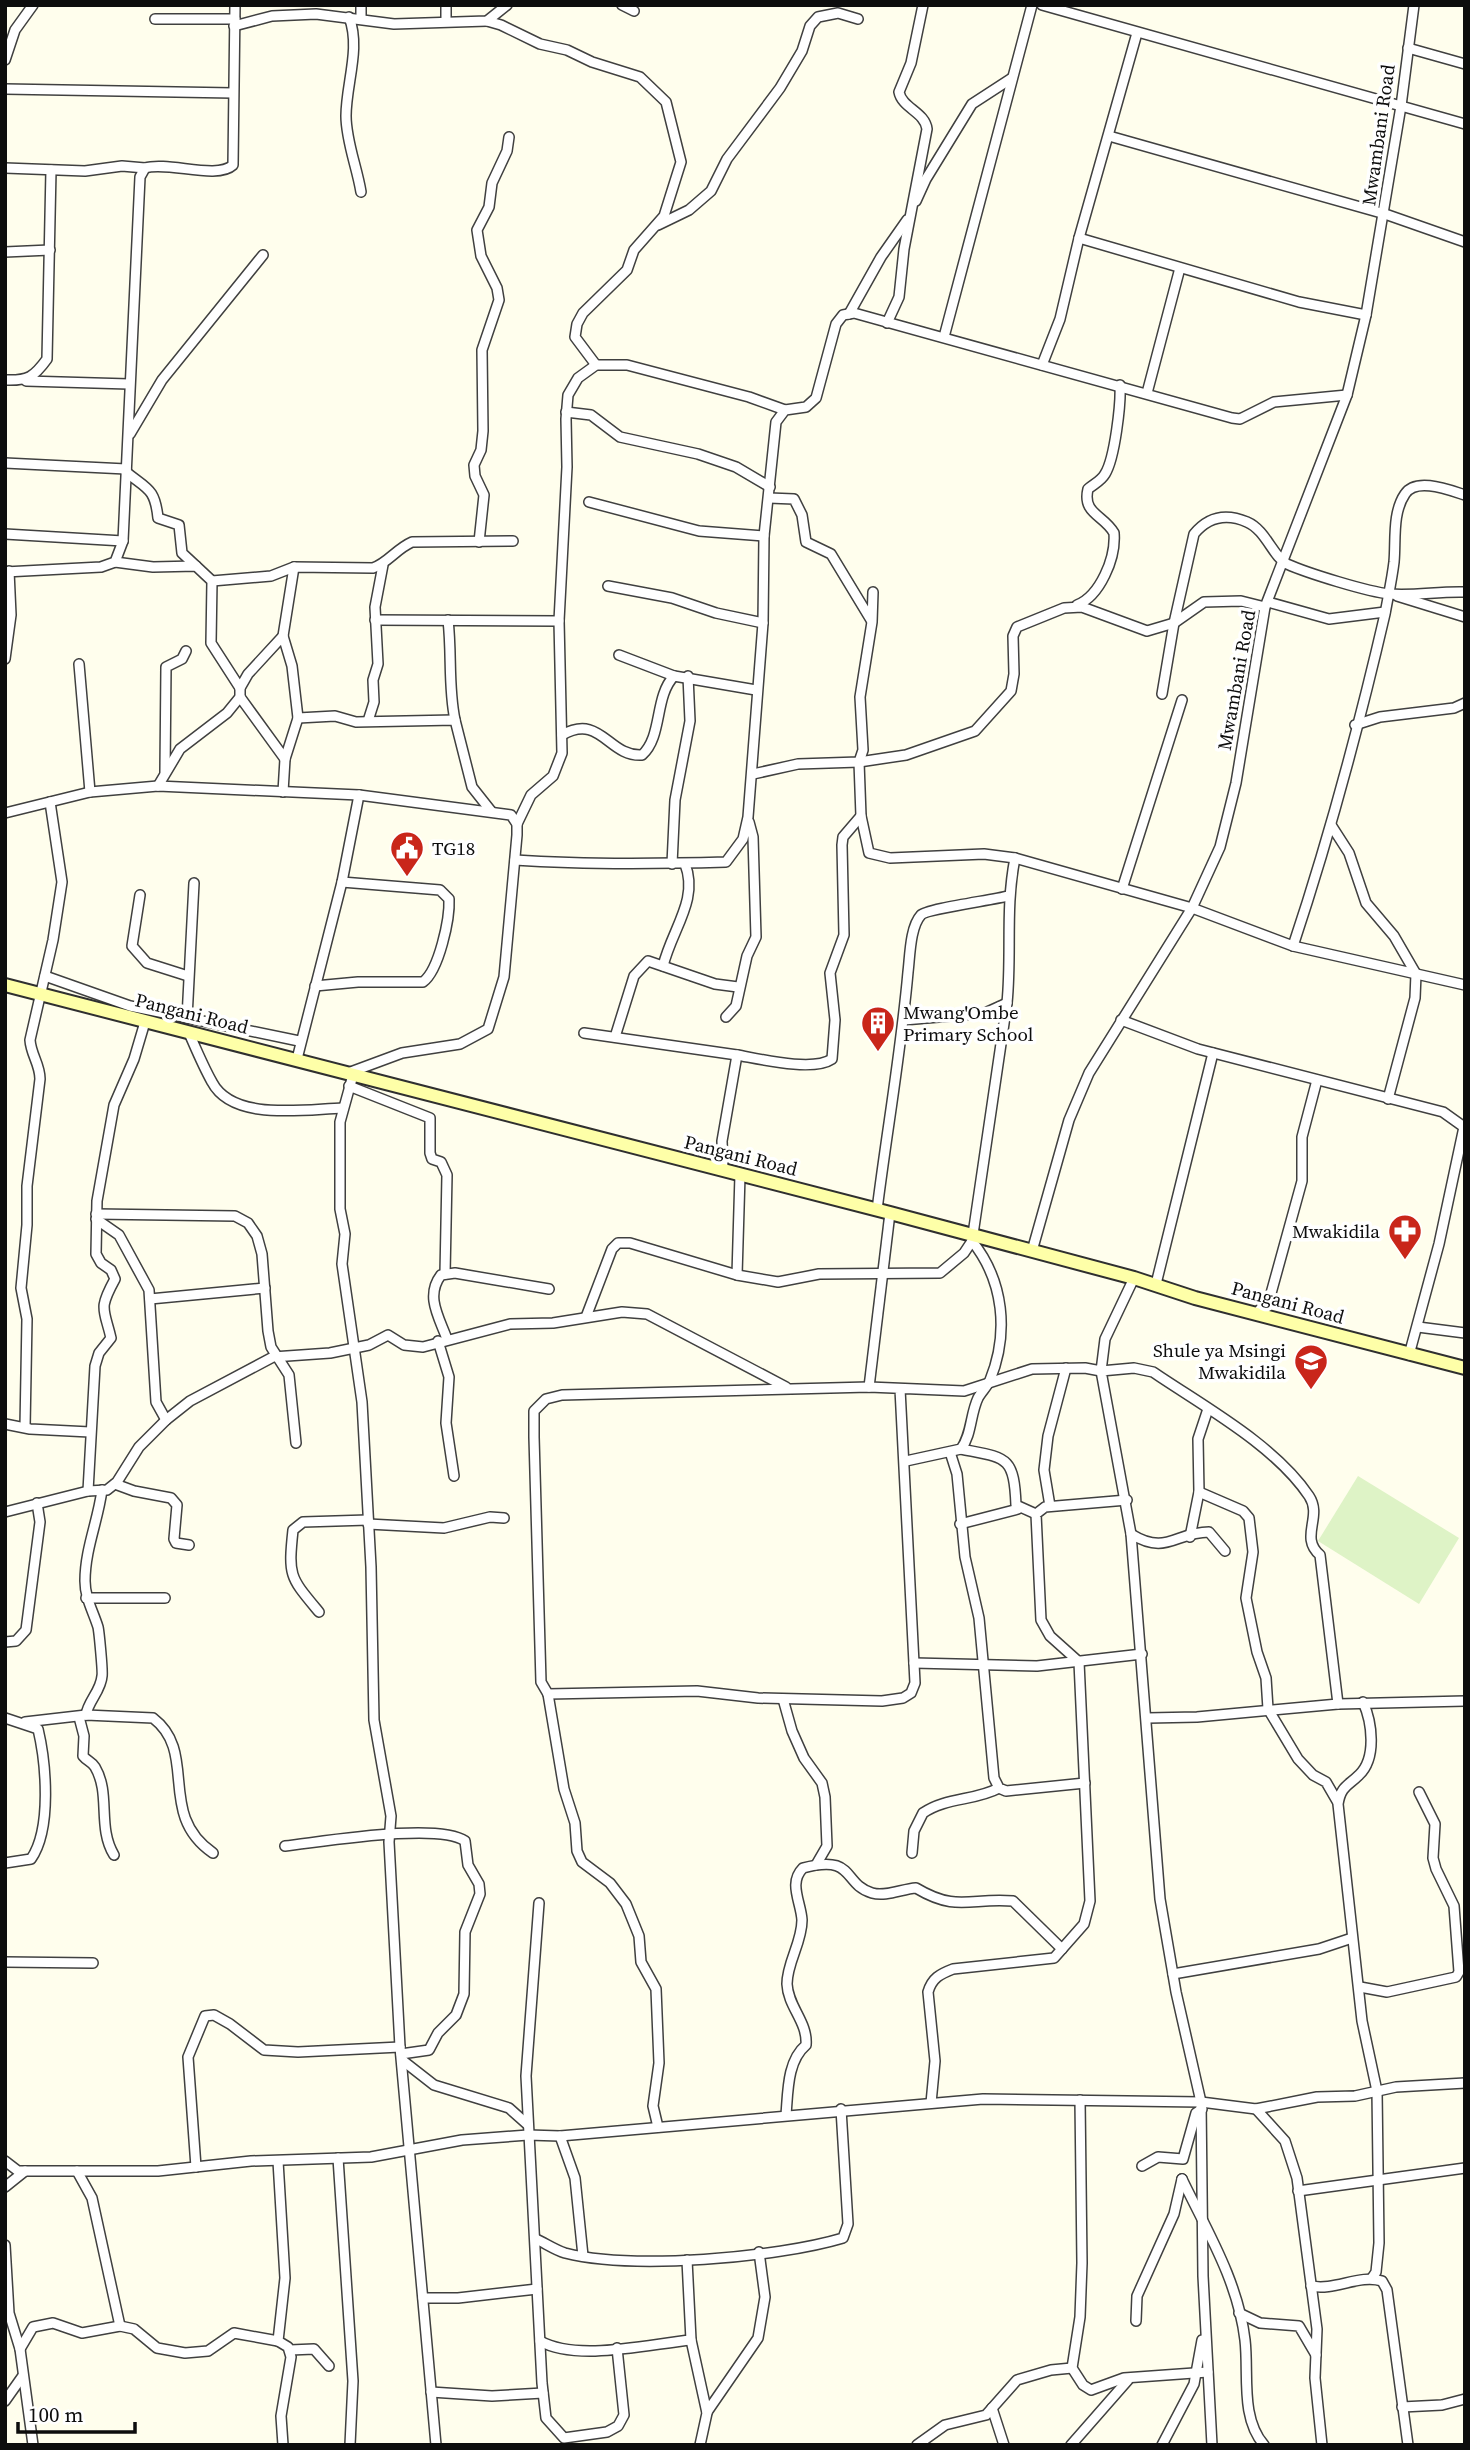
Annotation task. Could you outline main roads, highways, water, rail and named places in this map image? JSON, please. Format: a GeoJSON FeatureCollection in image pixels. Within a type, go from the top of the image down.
{"type":"FeatureCollection","features":[{"type":"Feature","properties":{"kind":"main road","name":"Pangani Road"},"geometry":{"type":"LineString","coordinates":[[5,985],[297,1059],[349,1078],[883,1211],[973,1239],[1032,1251],[1156,1284],[1195,1298],[1465,1368]]}},
{"type":"Feature","properties":{"kind":"place","name":"TG18"},"geometry":{"type":"Point","coordinates":[407,878]}},
{"type":"Feature","properties":{"kind":"place","name":"Mwang'Ombe Primary School"},"geometry":{"type":"Point","coordinates":[878,1053]}},
{"type":"Feature","properties":{"kind":"place","name":"Mwakidila"},"geometry":{"type":"Point","coordinates":[1405,1261]}},
{"type":"Feature","properties":{"kind":"place","name":"Shule ya Msingi Mwakidila"},"geometry":{"type":"Point","coordinates":[1311,1391]}}]}
